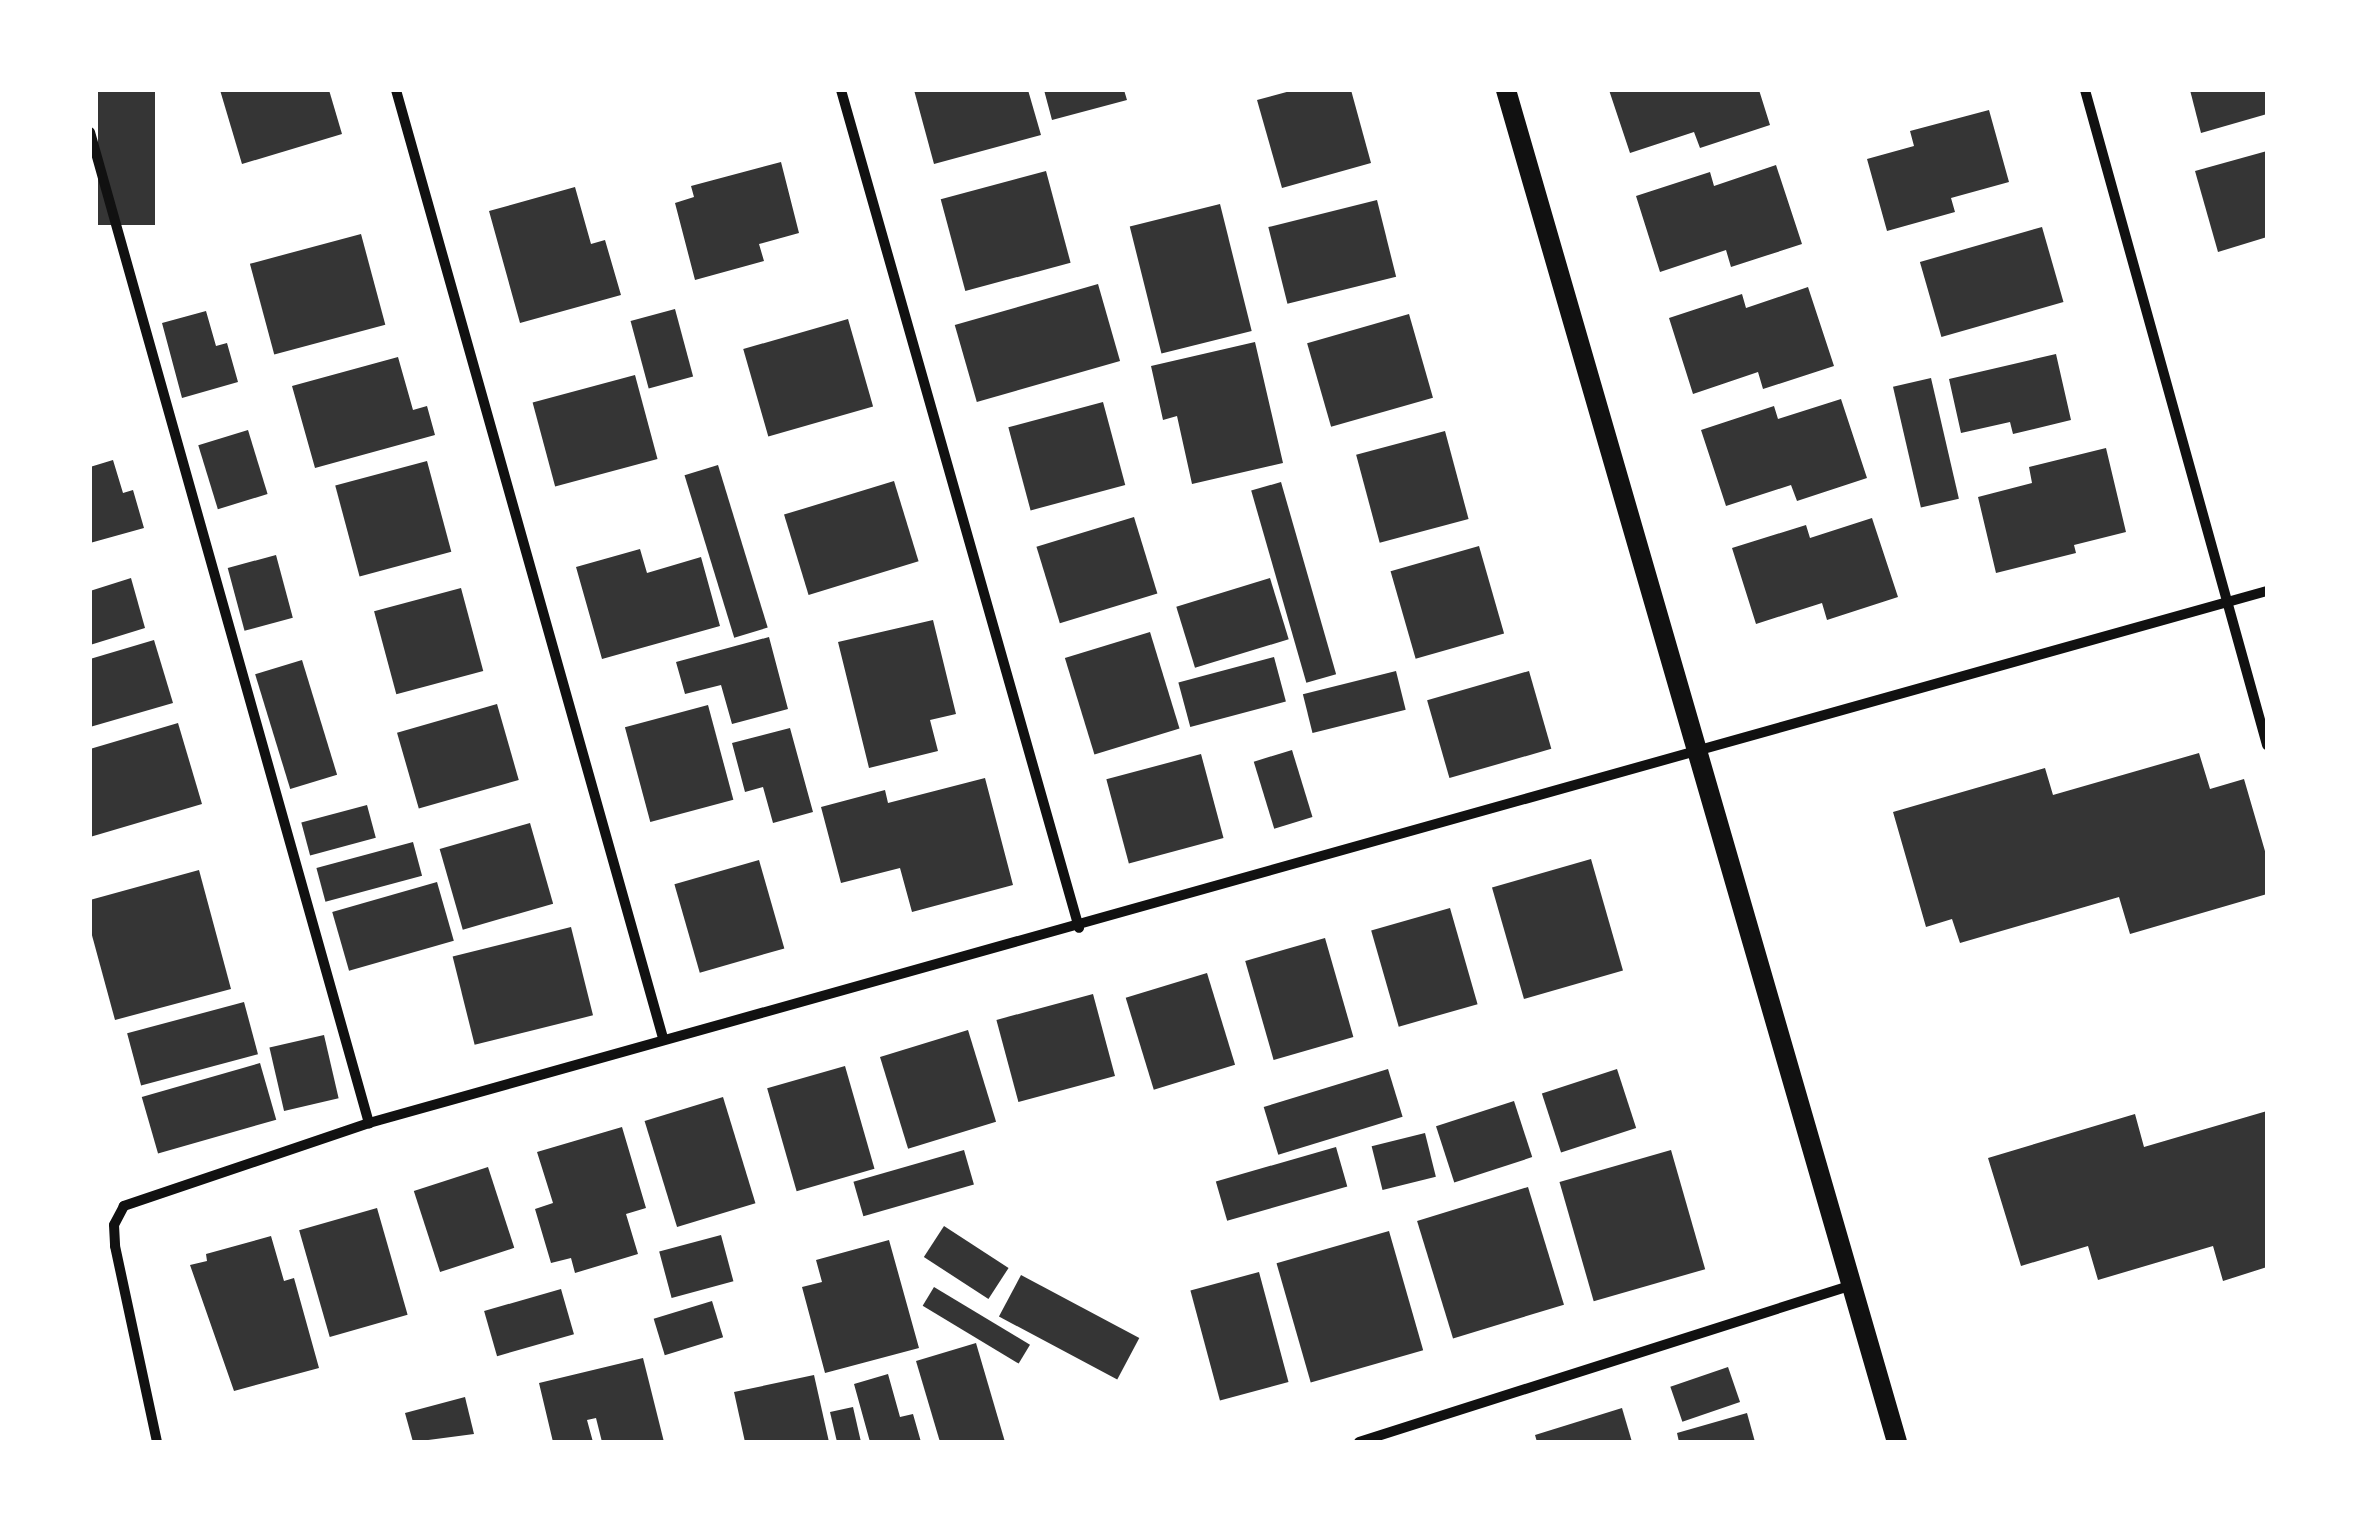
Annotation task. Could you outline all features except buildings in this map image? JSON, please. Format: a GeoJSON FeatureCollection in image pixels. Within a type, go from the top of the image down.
{"type":"FeatureCollection","features":[{"type":"Feature","properties":{"kind":"main road"},"geometry":{"type":"LineString","coordinates":[[1506,90],[1896,1442]]}},
{"type":"Feature","properties":{"kind":"street"},"geometry":{"type":"LineString","coordinates":[[396,90],[663,1038]]}},
{"type":"Feature","properties":{"kind":"street"},"geometry":{"type":"LineString","coordinates":[[841,90],[1079,928]]}},
{"type":"Feature","properties":{"kind":"street"},"geometry":{"type":"LineString","coordinates":[[2085,90],[2267,744]]}},
{"type":"Feature","properties":{"kind":"street"},"geometry":{"type":"LineString","coordinates":[[90,132],[369,1123]]}},
{"type":"Feature","properties":{"kind":"street"},"geometry":{"type":"LineString","coordinates":[[156,1442],[115,1246],[114,1225],[124,1206],[369,1123],[663,1038],[1079,928],[2267,591]]}},
{"type":"Feature","properties":{"kind":"street"},"geometry":{"type":"LineString","coordinates":[[1359,1442],[1852,1285]]}}]}
